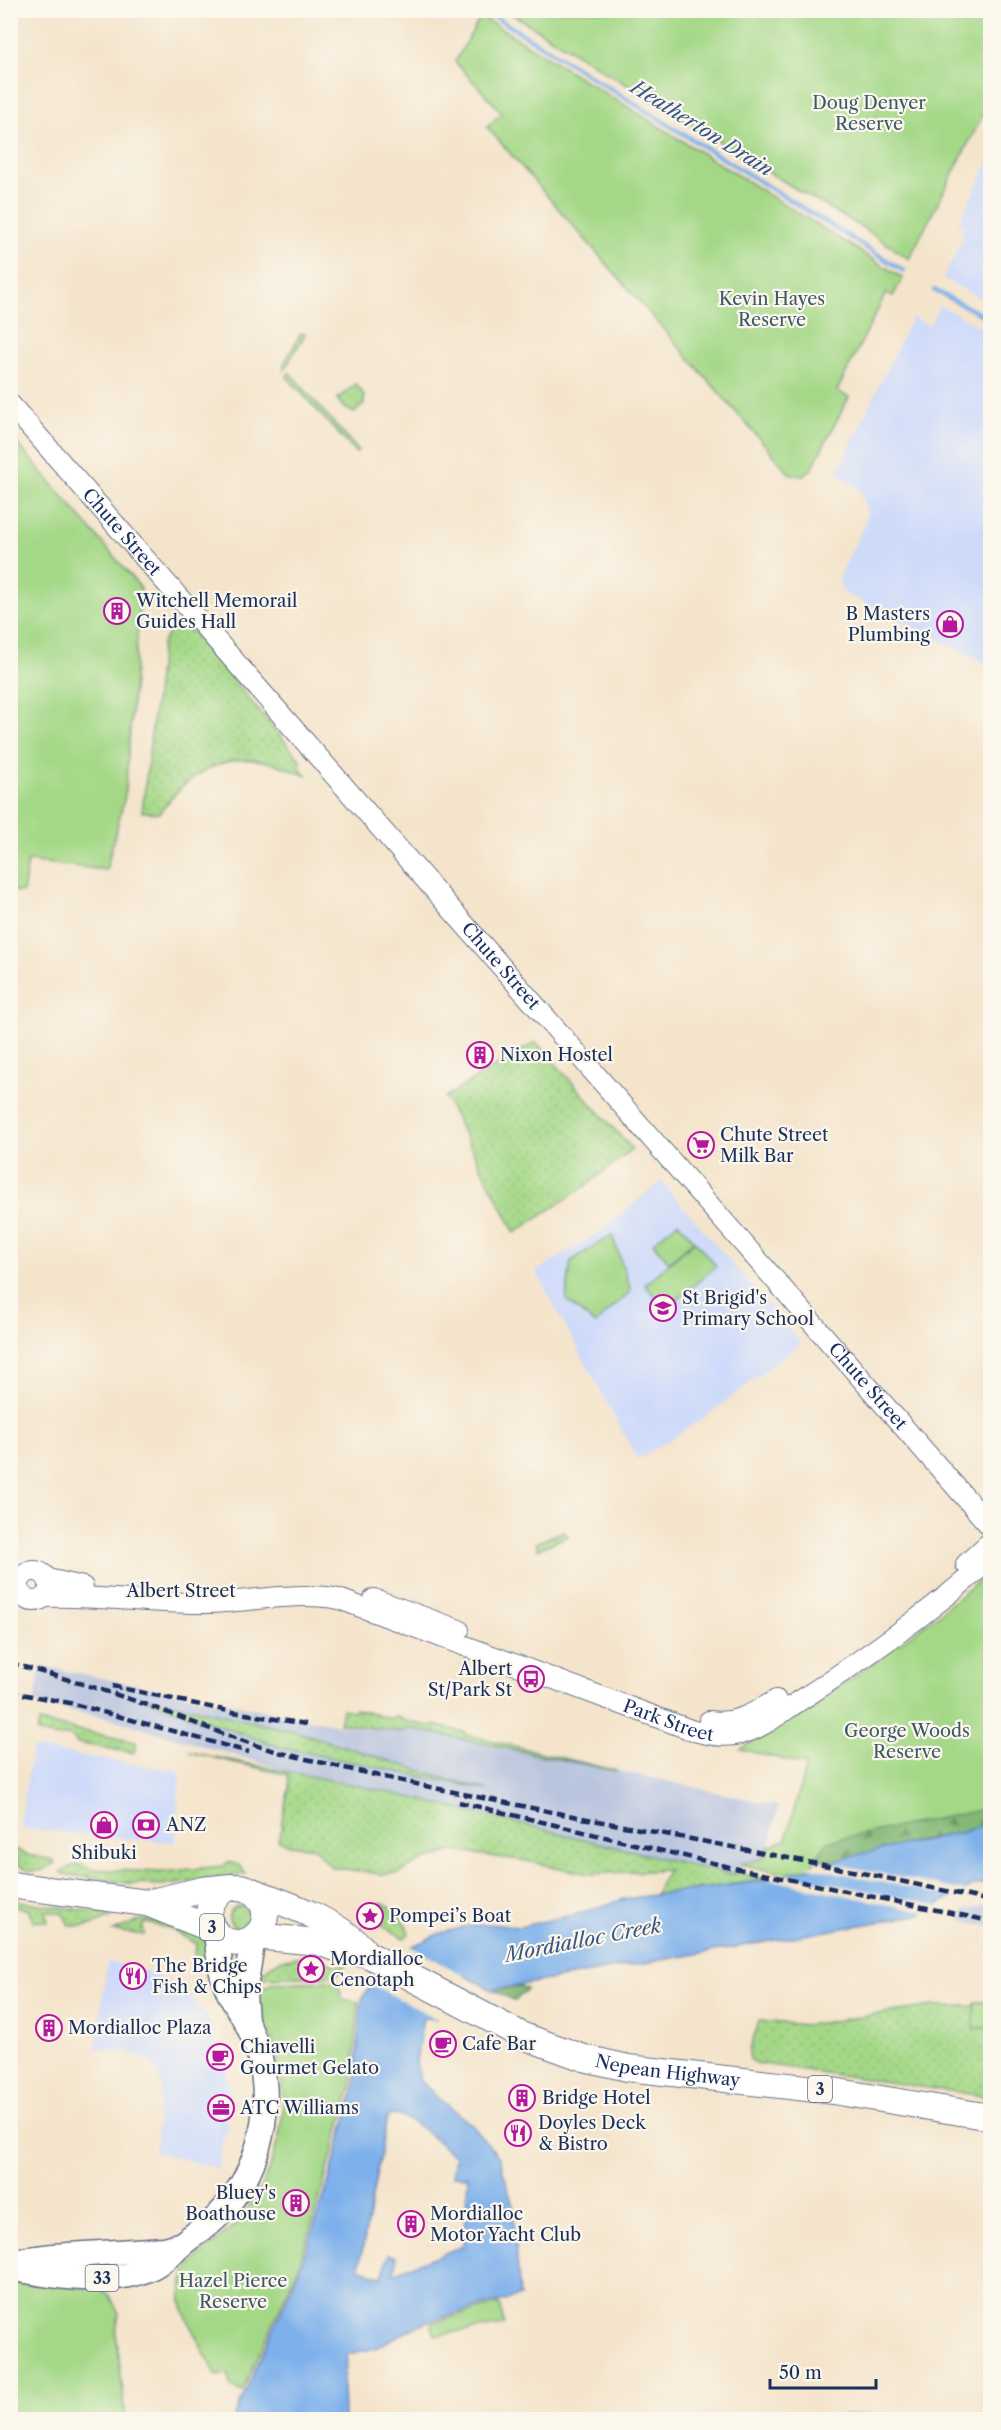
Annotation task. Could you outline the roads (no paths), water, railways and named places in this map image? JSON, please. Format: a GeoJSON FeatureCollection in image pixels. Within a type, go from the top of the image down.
{"type":"FeatureCollection","features":[{"type":"Feature","properties":{"kind":"highway","name":"3"},"geometry":{"type":"LineString","coordinates":[[10,1885],[147,1903],[215,1931],[231,1942],[240,1942],[254,1937],[311,1941],[375,1959]]}},
{"type":"Feature","properties":{"kind":"highway","name":"3"},"geometry":{"type":"LineString","coordinates":[[147,1903],[202,1890],[243,1889],[283,1902],[327,1924],[352,1940],[375,1959]]}},
{"type":"Feature","properties":{"kind":"highway","name":"3"},"geometry":{"type":"LineString","coordinates":[[215,1931],[209,1918],[211,1904],[219,1893],[243,1889]]}},
{"type":"Feature","properties":{"kind":"highway"},"geometry":{"type":"LineString","coordinates":[[243,1889],[263,1902],[265,1916],[261,1929],[254,1937]]}},
{"type":"Feature","properties":{"kind":"highway","name":"Nepean Highway"},"geometry":{"type":"LineString","coordinates":[[375,1959],[523,2036],[565,2053],[610,2065],[833,2091],[990,2117]]}},
{"type":"Feature","properties":{"kind":"main road","name":"33"},"geometry":{"type":"LineString","coordinates":[[10,2268],[87,2278],[123,2276],[146,2270],[164,2260],[212,2222],[230,2201],[247,2174],[258,2146],[265,2108],[264,2083],[259,2056],[246,2022],[224,1981],[215,1931]]}},
{"type":"Feature","properties":{"kind":"main road","name":"33"},"geometry":{"type":"LineString","coordinates":[[246,2022],[244,1994],[254,1937]]}},
{"type":"Feature","properties":{"kind":"main road","name":"33"},"geometry":{"type":"LineString","coordinates":[[10,2261],[165,2249],[184,2243]]}},
{"type":"Feature","properties":{"kind":"main road"},"geometry":{"type":"LineString","coordinates":[[131,2251],[146,2270]]}},
{"type":"Feature","properties":{"kind":"main road"},"geometry":{"type":"LineString","coordinates":[[123,2276],[131,2251]]}},
{"type":"Feature","properties":{"kind":"street","name":"Chute Street"},"geometry":{"type":"LineString","coordinates":[[10,404],[990,1526]]}},
{"type":"Feature","properties":{"kind":"street","name":"Park Street"},"geometry":{"type":"LineString","coordinates":[[314,1592],[345,1590],[412,1611],[693,1718],[729,1722],[754,1713],[852,1650],[934,1590],[990,1542]]}},
{"type":"Feature","properties":{"kind":"street","name":"Park Street"},"geometry":{"type":"LineString","coordinates":[[314,1592],[352,1603],[691,1730],[726,1736],[741,1734],[758,1727],[819,1688],[919,1619],[990,1559]]}},
{"type":"Feature","properties":{"kind":"street"},"geometry":{"type":"LineString","coordinates":[[37,1571],[46,1588],[32,1601],[16,1584],[29,1572],[37,1571]]}},
{"type":"Feature","properties":{"kind":"street","name":"Albert Street"},"geometry":{"type":"LineString","coordinates":[[46,1588],[139,1592],[314,1592]]}},
{"type":"Feature","properties":{"kind":"water","name":"Mordialloc Creek"},"geometry":{"type":"Polygon","coordinates":[[[990,1825],[990,1882],[973,1886],[918,1915],[492,1990],[462,1974],[436,2019],[423,2018],[416,2062],[420,2080],[438,2098],[471,2124],[499,2157],[513,2206],[520,2296],[425,2322],[375,2348],[348,2354],[343,2384],[344,2419],[233,2420],[301,2266],[327,2187],[354,2091],[362,1998],[370,1986],[407,1949],[438,1934],[464,1927],[487,1924],[519,1927],[584,1912],[624,1899],[762,1881],[864,1853],[964,1832],[975,1827],[990,1825]],[[394,2115],[387,2117],[359,2268],[382,2277],[389,2254],[397,2257],[393,2273],[463,2246],[468,2177],[452,2176],[455,2157],[427,2132],[394,2115]]]}},
{"type":"Feature","properties":{"kind":"waterway","name":"Heatherton Drain"},"geometry":{"type":"LineString","coordinates":[[484,10],[904,271]]}},
{"type":"Feature","properties":{"kind":"waterway","name":"Heatherton Drain"},"geometry":{"type":"LineString","coordinates":[[934,290],[990,319]]}},
{"type":"Feature","properties":{"kind":"railway"},"geometry":{"type":"LineString","coordinates":[[10,1663],[123,1697],[273,1751],[465,1794],[815,1863],[990,1901]]}},
{"type":"Feature","properties":{"kind":"railway"},"geometry":{"type":"LineString","coordinates":[[112,1686],[233,1712],[306,1724]]}},
{"type":"Feature","properties":{"kind":"railway"},"geometry":{"type":"LineString","coordinates":[[10,1692],[70,1703],[249,1752]]}},
{"type":"Feature","properties":{"kind":"railway"},"geometry":{"type":"LineString","coordinates":[[459,1802],[734,1868],[990,1921]]}},
{"type":"Feature","properties":{"kind":"place","name":"Witchell Memorail Guides Hall"},"geometry":{"type":"Point","coordinates":[117,611]}},
{"type":"Feature","properties":{"kind":"place","name":"B Masters Plumbing"},"geometry":{"type":"Point","coordinates":[950,624]}},
{"type":"Feature","properties":{"kind":"place","name":"Nixon Hostel"},"geometry":{"type":"Point","coordinates":[480,1055]}},
{"type":"Feature","properties":{"kind":"place","name":"Chute Street Milk Bar"},"geometry":{"type":"Point","coordinates":[701,1145]}},
{"type":"Feature","properties":{"kind":"place","name":"St Brigid's Primary School"},"geometry":{"type":"Point","coordinates":[663,1308]}},
{"type":"Feature","properties":{"kind":"place","name":"Albert St/Park St"},"geometry":{"type":"Point","coordinates":[531,1679]}},
{"type":"Feature","properties":{"kind":"place","name":"Shibuki"},"geometry":{"type":"Point","coordinates":[104,1825]}},
{"type":"Feature","properties":{"kind":"place","name":"ANZ"},"geometry":{"type":"Point","coordinates":[146,1825]}},
{"type":"Feature","properties":{"kind":"place","name":"Pompei’s Boat"},"geometry":{"type":"Point","coordinates":[370,1916]}},
{"type":"Feature","properties":{"kind":"place","name":"Mordialloc Cenotaph"},"geometry":{"type":"Point","coordinates":[311,1969]}},
{"type":"Feature","properties":{"kind":"place","name":"The Bridge Fish & Chips"},"geometry":{"type":"Point","coordinates":[133,1976]}},
{"type":"Feature","properties":{"kind":"place","name":"Mordialloc Plaza"},"geometry":{"type":"Point","coordinates":[49,2028]}},
{"type":"Feature","properties":{"kind":"place","name":"Cafe Bar"},"geometry":{"type":"Point","coordinates":[443,2044]}},
{"type":"Feature","properties":{"kind":"place","name":"Chiavelli Gourmet Gelato"},"geometry":{"type":"Point","coordinates":[220,2057]}},
{"type":"Feature","properties":{"kind":"place","name":"Bridge Hotel"},"geometry":{"type":"Point","coordinates":[522,2098]}},
{"type":"Feature","properties":{"kind":"place","name":"ATC Williams"},"geometry":{"type":"Point","coordinates":[221,2108]}},
{"type":"Feature","properties":{"kind":"place","name":"Doyles Deck & Bistro"},"geometry":{"type":"Point","coordinates":[518,2133]}},
{"type":"Feature","properties":{"kind":"place","name":"Bluey's Boathouse"},"geometry":{"type":"Point","coordinates":[296,2203]}},
{"type":"Feature","properties":{"kind":"place","name":"Mordialloc Motor Yacht Club"},"geometry":{"type":"Point","coordinates":[411,2224]}},
{"type":"Feature","properties":{"kind":"park label","name":"Doug Denyer Reserve"},"geometry":{"type":"Point","coordinates":[869,113]}},
{"type":"Feature","properties":{"kind":"park label","name":"Kevin Hayes Reserve"},"geometry":{"type":"Point","coordinates":[772,309]}},
{"type":"Feature","properties":{"kind":"park label","name":"George Woods Reserve"},"geometry":{"type":"Point","coordinates":[907,1741]}},
{"type":"Feature","properties":{"kind":"park label","name":"Hazel Pierce Reserve"},"geometry":{"type":"Point","coordinates":[233,2291]}}]}
